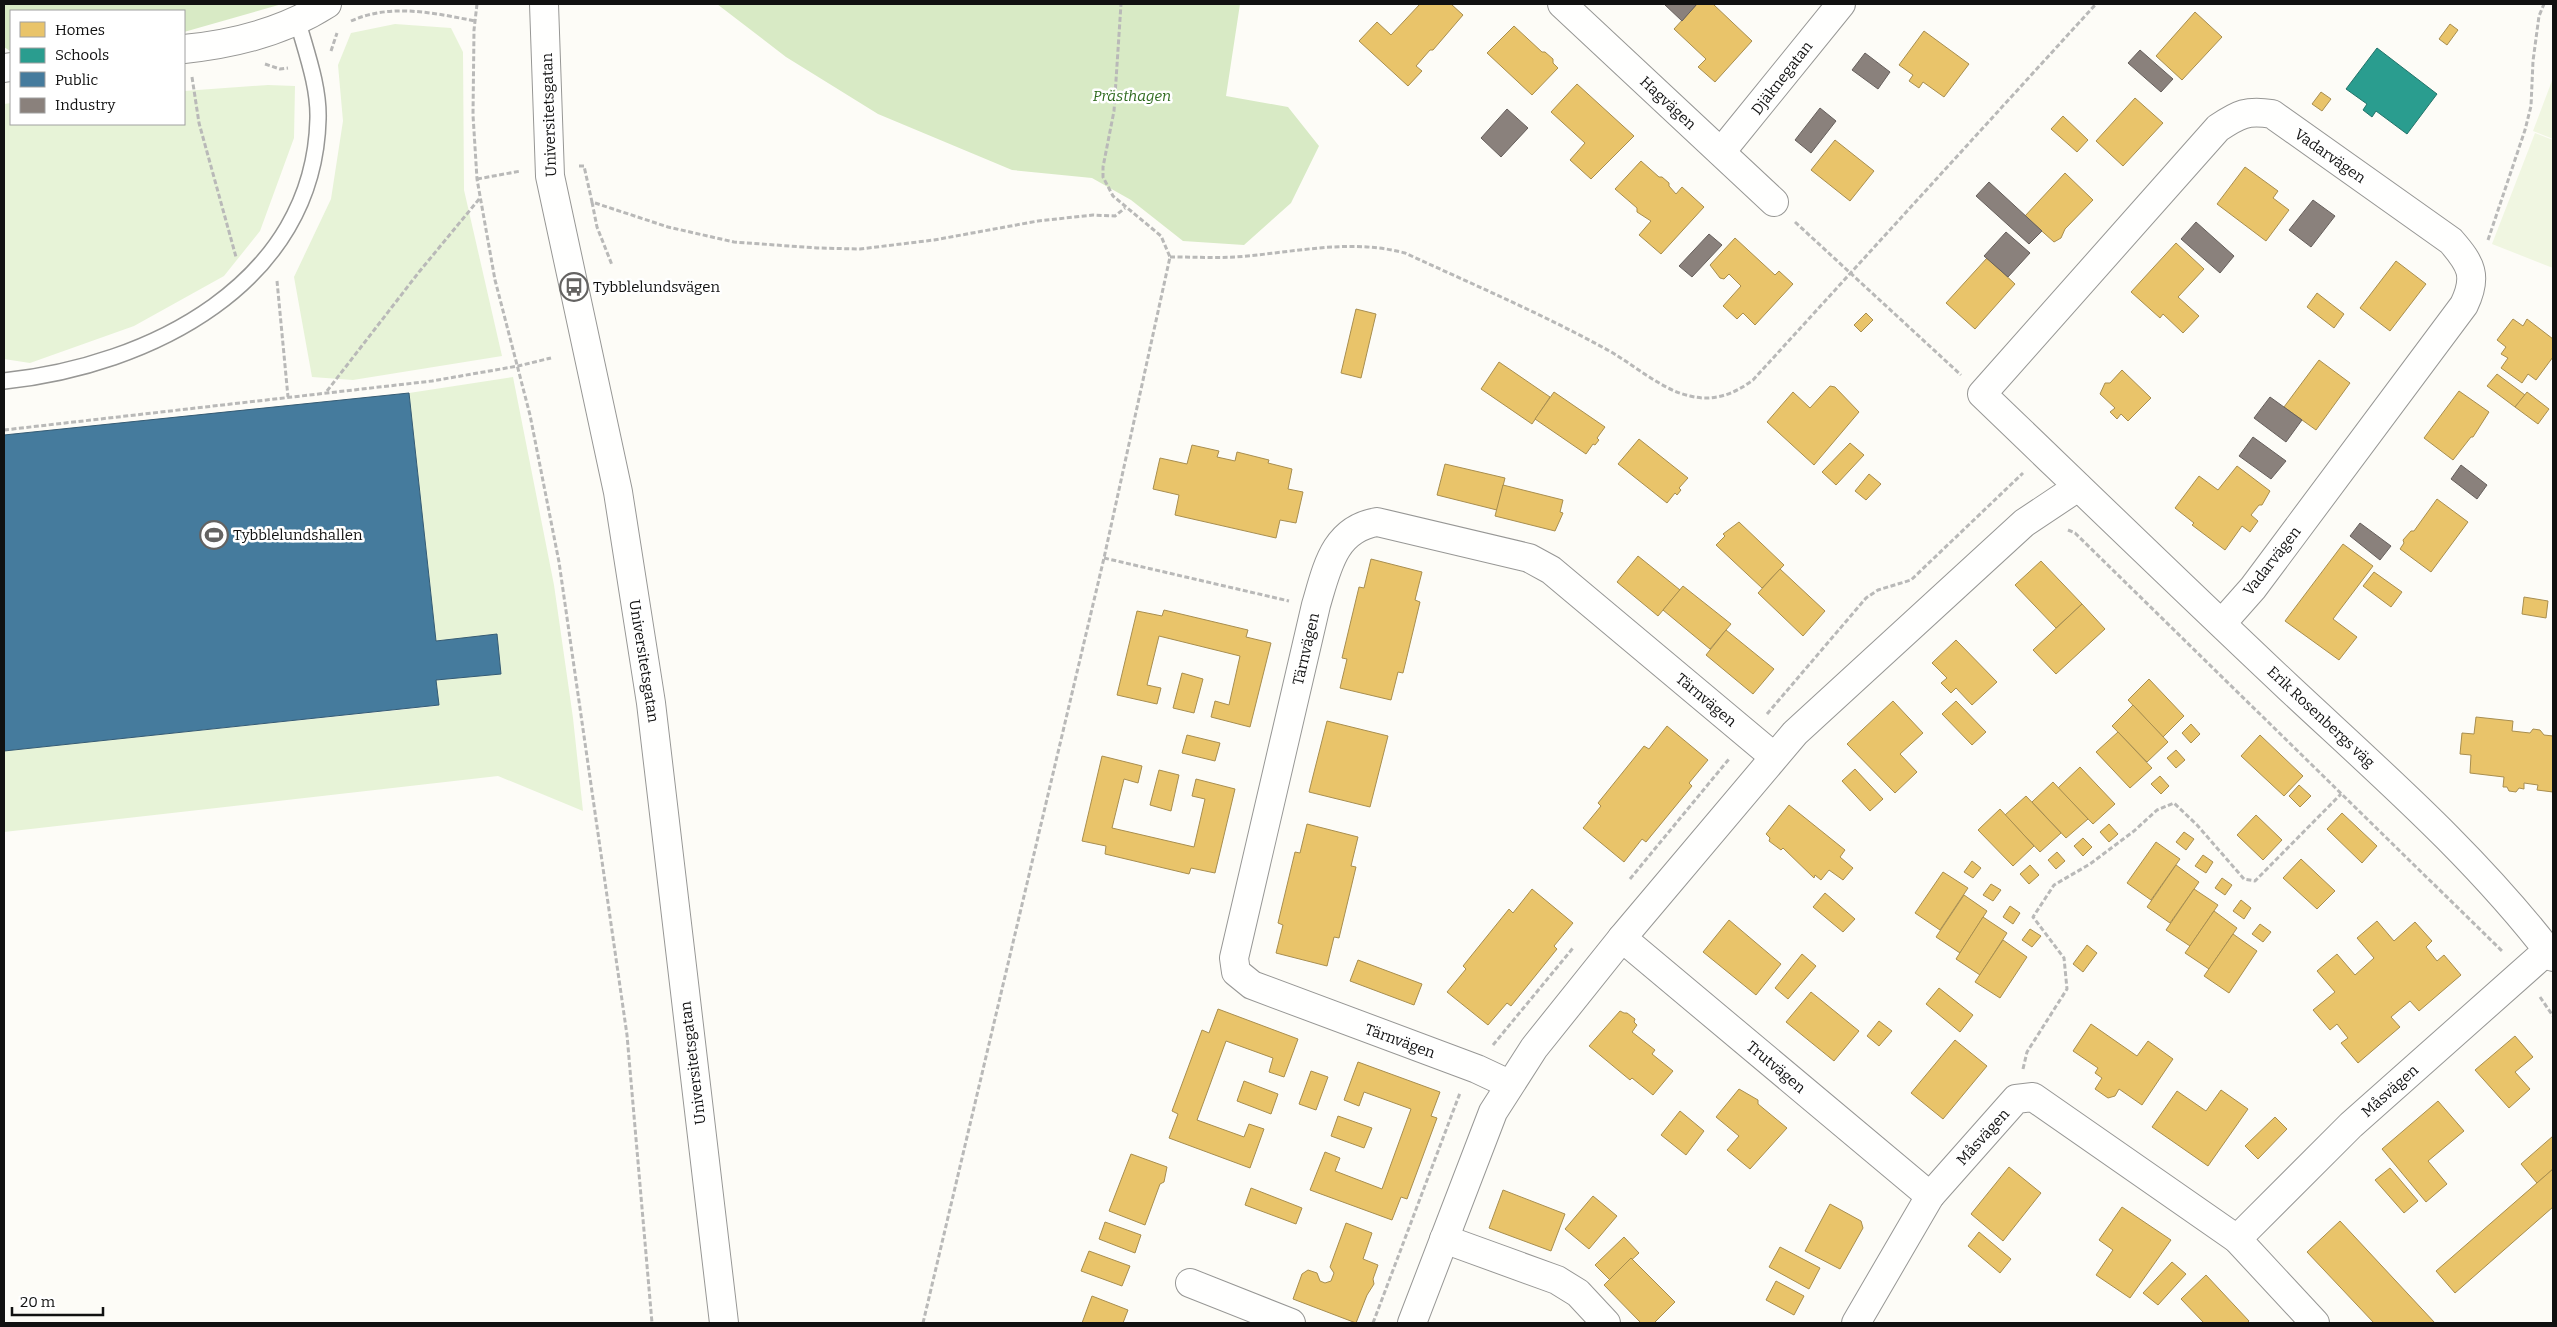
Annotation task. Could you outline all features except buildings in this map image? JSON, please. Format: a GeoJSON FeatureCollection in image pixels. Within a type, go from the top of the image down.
{"type":"FeatureCollection","features":[{"type":"Feature","properties":{"kind":"street"},"geometry":{"type":"LineString","coordinates":[[187,61],[216,46],[268,32],[297,20],[327,4]]}},
{"type":"Feature","properties":{"kind":"street","name":"Universitetsgatan"},"geometry":{"type":"LineString","coordinates":[[544,4],[549,168],[618,492],[651,703],[724,1323]]}},
{"type":"Feature","properties":{"kind":"street","name":"Hagvägen"},"geometry":{"type":"LineString","coordinates":[[1562,4],[1774,202]]}},
{"type":"Feature","properties":{"kind":"street","name":"Djäknegatan"},"geometry":{"type":"LineString","coordinates":[[1721,152],[1841,4]]}},
{"type":"Feature","properties":{"kind":"street","name":"Vadarvägen"},"geometry":{"type":"LineString","coordinates":[[1982,394],[2218,128],[2238,115],[2254,111],[2272,114],[2451,241],[2465,258],[2472,275],[2472,290],[2464,305],[2253,588],[2222,623]]}},
{"type":"Feature","properties":{"kind":"street"},"geometry":{"type":"LineString","coordinates":[[1412,1323],[1493,1112],[1509,1084],[1534,1048],[1622,938],[1773,756],[1795,733],[1968,572],[2024,523],[2078,487],[1982,394]]}},
{"type":"Feature","properties":{"kind":"street","name":"Erik Rosenbergs väg"},"geometry":{"type":"LineString","coordinates":[[2078,487],[2460,849],[2551,954]]}},
{"type":"Feature","properties":{"kind":"street","name":"Tärnvägen"},"geometry":{"type":"LineString","coordinates":[[1509,1084],[1477,1069],[1252,984],[1236,972],[1234,958],[1316,605],[1329,561],[1344,538],[1360,525],[1377,522],[1528,558],[1551,570],[1773,756]]}},
{"type":"Feature","properties":{"kind":"street","name":"Trutvägen"},"geometry":{"type":"LineString","coordinates":[[1622,938],[1930,1196]]}},
{"type":"Feature","properties":{"kind":"street","name":"Måsvägen"},"geometry":{"type":"LineString","coordinates":[[2237,1239],[2351,1125],[2551,954]]}},
{"type":"Feature","properties":{"kind":"street","name":"Måsvägen"},"geometry":{"type":"LineString","coordinates":[[1856,1323],[1930,1196],[2016,1099],[2033,1097],[2237,1239],[2315,1323]]}},
{"type":"Feature","properties":{"kind":"street"},"geometry":{"type":"LineString","coordinates":[[1444,1239],[1557,1280],[1578,1293],[1606,1323]]}},
{"type":"Feature","properties":{"kind":"street"},"geometry":{"type":"LineString","coordinates":[[1190,1283],[1291,1323]]}},
{"type":"Feature","properties":{"kind":"lane"},"geometry":{"type":"LineString","coordinates":[[4,381],[84,366],[108,359],[163,336],[219,304],[243,285],[275,249],[300,204],[316,147],[318,118],[316,92],[297,20]]}},
{"type":"Feature","properties":{"kind":"path"},"geometry":{"type":"LineString","coordinates":[[477,4],[473,115],[477,179],[496,280],[518,366],[551,518],[600,840],[628,1044],[652,1323]]}},
{"type":"Feature","properties":{"kind":"path"},"geometry":{"type":"LineString","coordinates":[[923,1323],[1104,558],[1170,257],[1160,236],[1125,208],[1107,187],[1103,167],[1114,111],[1121,4]]}},
{"type":"Feature","properties":{"kind":"path"},"geometry":{"type":"LineString","coordinates":[[1170,257],[1234,257],[1355,246],[1386,248],[1405,253],[1527,308],[1606,348],[1669,388],[1688,396],[1705,399],[1731,393],[1753,380],[2096,4]]}},
{"type":"Feature","properties":{"kind":"path"},"geometry":{"type":"LineString","coordinates":[[2472,275],[2486,246],[2525,130],[2531,106],[2535,43],[2544,4]]}},
{"type":"Feature","properties":{"kind":"path"},"geometry":{"type":"LineString","coordinates":[[346,24],[358,18],[420,10],[475,21]]}},
{"type":"Feature","properties":{"kind":"path"},"geometry":{"type":"LineString","coordinates":[[327,57],[339,30]]}},
{"type":"Feature","properties":{"kind":"path"},"geometry":{"type":"LineString","coordinates":[[187,61],[198,123],[236,256],[243,261],[262,264],[276,275],[288,397]]}},
{"type":"Feature","properties":{"kind":"path"},"geometry":{"type":"LineString","coordinates":[[477,179],[549,168],[584,166],[597,227],[612,265]]}},
{"type":"Feature","properties":{"kind":"path"},"geometry":{"type":"LineString","coordinates":[[327,392],[419,272],[480,198]]}},
{"type":"Feature","properties":{"kind":"path"},"geometry":{"type":"LineString","coordinates":[[592,202],[668,227],[734,242],[825,248],[891,246],[1038,221],[1093,215],[1115,216],[1125,208]]}},
{"type":"Feature","properties":{"kind":"path"},"geometry":{"type":"LineString","coordinates":[[1774,202],[1982,394]]}},
{"type":"Feature","properties":{"kind":"path"},"geometry":{"type":"LineString","coordinates":[[4,430],[432,381],[518,366],[551,358]]}},
{"type":"Feature","properties":{"kind":"path"},"geometry":{"type":"LineString","coordinates":[[2060,530],[2066,529],[2075,533],[2504,952]]}},
{"type":"Feature","properties":{"kind":"path"},"geometry":{"type":"LineString","coordinates":[[1104,558],[1316,605]]}},
{"type":"Feature","properties":{"kind":"path"},"geometry":{"type":"LineString","coordinates":[[2016,1099],[2027,1052],[2067,989],[2064,958],[2033,917],[2054,885],[2090,864],[2134,831],[2157,810],[2174,803],[2197,825],[2244,879],[2255,881],[2341,794]]}},
{"type":"Feature","properties":{"kind":"path"},"geometry":{"type":"LineString","coordinates":[[2535,989],[2553,1016]]}},
{"type":"Feature","properties":{"kind":"green space"},"geometry":{"type":"Polygon","coordinates":[[[4,4],[282,4],[185,32],[185,10],[10,10],[10,51],[4,47],[4,4]]]}},
{"type":"Feature","properties":{"kind":"green space","name":"Prästhagen"},"geometry":{"type":"Polygon","coordinates":[[[717,4],[1240,4],[1226,96],[1288,107],[1319,146],[1291,203],[1244,245],[1183,241],[1131,200],[1092,178],[1012,170],[878,114],[786,57],[717,4]]]}},
{"type":"Feature","properties":{"kind":"green space"},"geometry":{"type":"Polygon","coordinates":[[[395,24],[451,28],[463,52],[464,190],[502,356],[353,380],[312,377],[294,277],[331,199],[343,121],[338,65],[351,33],[395,24]]]}},
{"type":"Feature","properties":{"kind":"green space"},"geometry":{"type":"Polygon","coordinates":[[[2553,78],[2553,139],[2533,131],[2553,78]]]}},
{"type":"Feature","properties":{"kind":"green space"},"geometry":{"type":"Polygon","coordinates":[[[268,85],[295,86],[294,138],[260,231],[224,276],[134,326],[30,363],[4,359],[4,104],[10,103],[10,125],[185,125],[185,91],[268,85]]]}},
{"type":"Feature","properties":{"kind":"green space"},"geometry":{"type":"Polygon","coordinates":[[[2535,133],[2553,140],[2553,268],[2492,244],[2535,133]]]}},
{"type":"Feature","properties":{"kind":"green space"},"geometry":{"type":"Polygon","coordinates":[[[513,377],[554,585],[573,718],[583,811],[498,776],[4,832],[4,751],[438,706],[436,680],[501,674],[497,634],[436,641],[409,393],[513,377]]]}},
{"type":"Feature","properties":{"kind":"place","name":"Tybblelundsvägen"},"geometry":{"type":"Point","coordinates":[574,287]}},
{"type":"Feature","properties":{"kind":"place","name":"Tybblelundshallen"},"geometry":{"type":"Point","coordinates":[214,535]}}]}
